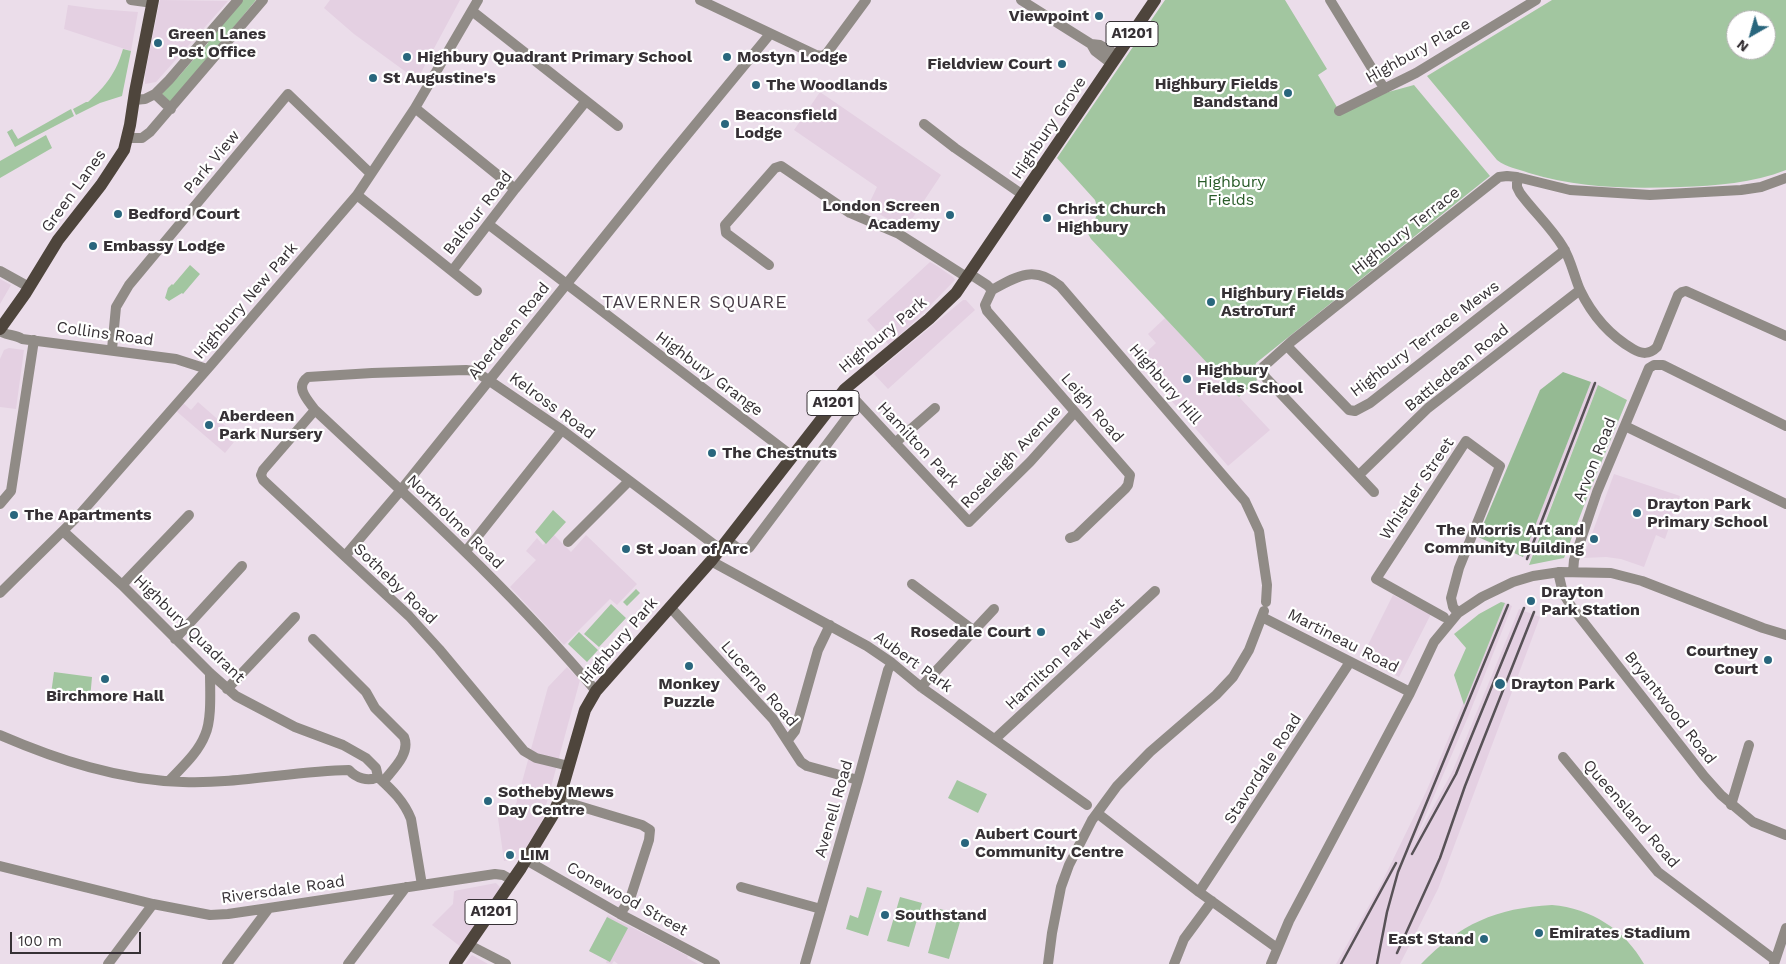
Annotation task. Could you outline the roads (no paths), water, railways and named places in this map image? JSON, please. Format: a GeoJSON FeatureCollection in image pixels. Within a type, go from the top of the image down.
{"type":"FeatureCollection","features":[{"type":"Feature","properties":{"kind":"main road","name":"Highbury Grove"},"geometry":{"type":"LineString","coordinates":[[969,276],[1155,0]]}},
{"type":"Feature","properties":{"kind":"main road","name":"Green Lanes"},"geometry":{"type":"LineString","coordinates":[[0,330],[62,234],[101,185],[118,160],[127,138],[153,2]]}},
{"type":"Feature","properties":{"kind":"main road","name":"Highbury Park"},"geometry":{"type":"LineString","coordinates":[[526,860],[553,815],[585,710],[596,691],[711,561],[845,388],[929,319],[956,293],[969,276]]}},
{"type":"Feature","properties":{"kind":"main road","name":"A1201"},"geometry":{"type":"LineString","coordinates":[[455,964],[526,860]]}},
{"type":"Feature","properties":{"kind":"street"},"geometry":{"type":"LineString","coordinates":[[131,0],[153,2]]}},
{"type":"Feature","properties":{"kind":"street"},"geometry":{"type":"LineString","coordinates":[[134,100],[145,99],[155,94],[238,0]]}},
{"type":"Feature","properties":{"kind":"street"},"geometry":{"type":"LineString","coordinates":[[127,138],[146,136],[263,0]]}},
{"type":"Feature","properties":{"kind":"street","name":"Highbury New Park"},"geometry":{"type":"LineString","coordinates":[[0,593],[64,532],[207,370],[357,195],[414,108],[478,0]]}},
{"type":"Feature","properties":{"kind":"street"},"geometry":{"type":"LineString","coordinates":[[700,0],[770,34],[822,56],[866,0]]}},
{"type":"Feature","properties":{"kind":"street"},"geometry":{"type":"LineString","coordinates":[[1021,0],[1091,44],[1095,51],[1115,59]]}},
{"type":"Feature","properties":{"kind":"street"},"geometry":{"type":"LineString","coordinates":[[1330,0],[1384,88]]}},
{"type":"Feature","properties":{"kind":"street","name":"Highbury Place"},"geometry":{"type":"LineString","coordinates":[[1340,111],[1416,73],[1536,0]]}},
{"type":"Feature","properties":{"kind":"street"},"geometry":{"type":"LineString","coordinates":[[472,11],[618,126]]}},
{"type":"Feature","properties":{"kind":"street","name":"Aberdeen Road"},"geometry":{"type":"LineString","coordinates":[[345,556],[401,490],[770,34]]}},
{"type":"Feature","properties":{"kind":"street"},"geometry":{"type":"LineString","coordinates":[[155,94],[171,109]]}},
{"type":"Feature","properties":{"kind":"street","name":"Park View"},"geometry":{"type":"LineString","coordinates":[[112,349],[116,307],[129,285],[288,94],[371,174]]}},
{"type":"Feature","properties":{"kind":"street","name":"Balfour Road"},"geometry":{"type":"LineString","coordinates":[[357,195],[452,271],[515,188],[586,101]]}},
{"type":"Feature","properties":{"kind":"street"},"geometry":{"type":"LineString","coordinates":[[414,108],[515,188]]}},
{"type":"Feature","properties":{"kind":"street"},"geometry":{"type":"LineString","coordinates":[[924,124],[1023,195]]}},
{"type":"Feature","properties":{"kind":"street"},"geometry":{"type":"LineString","coordinates":[[769,264],[726,233],[725,229],[727,221],[775,168],[781,166],[850,213],[901,236],[987,285],[992,290]]}},
{"type":"Feature","properties":{"kind":"street","name":"Highbury Terrace"},"geometry":{"type":"LineString","coordinates":[[1359,475],[1266,378],[1263,373],[1263,367],[1356,290],[1499,178],[1507,176],[1517,177]]}},
{"type":"Feature","properties":{"kind":"street"},"geometry":{"type":"LineString","coordinates":[[1786,178],[1761,187],[1741,190],[1650,195],[1570,190],[1517,177],[1517,187],[1526,201],[1565,250],[1580,290],[1599,322],[1615,337],[1642,353],[1650,353],[1657,347],[1678,296],[1686,291],[1786,336]]}},
{"type":"Feature","properties":{"kind":"street","name":"Highbury Grange"},"geometry":{"type":"LineString","coordinates":[[488,224],[792,456]]}},
{"type":"Feature","properties":{"kind":"street","name":"Highbury Terrace Mews"},"geometry":{"type":"LineString","coordinates":[[1287,346],[1349,410],[1356,411],[1370,403],[1565,250]]}},
{"type":"Feature","properties":{"kind":"street"},"geometry":{"type":"LineString","coordinates":[[0,271],[29,287]]}},
{"type":"Feature","properties":{"kind":"street"},"geometry":{"type":"LineString","coordinates":[[452,271],[477,291]]}},
{"type":"Feature","properties":{"kind":"street","name":"Highbury Hill"},"geometry":{"type":"LineString","coordinates":[[992,290],[1018,276],[1027,274],[1045,277],[1060,286],[1245,501],[1259,531],[1267,585],[1264,610],[1249,650],[1233,677],[1216,696],[1150,752],[1117,786],[1097,813],[1066,872],[1052,933],[1048,964]]}},
{"type":"Feature","properties":{"kind":"street","name":"Leigh Road"},"geometry":{"type":"LineString","coordinates":[[992,290],[985,305],[987,310],[1127,471],[1130,480],[1125,489],[1076,536],[1070,538]]}},
{"type":"Feature","properties":{"kind":"street","name":"Battledean Road"},"geometry":{"type":"LineString","coordinates":[[1359,475],[1428,408],[1580,290]]}},
{"type":"Feature","properties":{"kind":"street","name":"Collins Road"},"geometry":{"type":"LineString","coordinates":[[0,330],[8,335],[16,335],[34,340],[176,359],[207,370]]}},
{"type":"Feature","properties":{"kind":"street"},"geometry":{"type":"LineString","coordinates":[[0,504],[10,491],[34,340]]}},
{"type":"Feature","properties":{"kind":"street","name":"Arvon Road"},"geometry":{"type":"LineString","coordinates":[[1573,572],[1577,550],[1594,500],[1647,372],[1654,365],[1663,365],[1786,426]]}},
{"type":"Feature","properties":{"kind":"street","name":"Kelross Road"},"geometry":{"type":"LineString","coordinates":[[308,377],[372,372],[475,371],[562,430],[629,481],[723,545]]}},
{"type":"Feature","properties":{"kind":"street","name":"Northolme Road"},"geometry":{"type":"LineString","coordinates":[[308,377],[303,381],[303,394],[315,410],[466,551],[596,691]]}},
{"type":"Feature","properties":{"kind":"street","name":"Hamilton Park"},"geometry":{"type":"LineString","coordinates":[[845,388],[970,522]]}},
{"type":"Feature","properties":{"kind":"street"},"geometry":{"type":"LineString","coordinates":[[723,545],[739,549],[750,548],[858,403]]}},
{"type":"Feature","properties":{"kind":"street"},"geometry":{"type":"LineString","coordinates":[[895,442],[935,408]]}},
{"type":"Feature","properties":{"kind":"street","name":"Sotheby Road"},"geometry":{"type":"LineString","coordinates":[[315,410],[263,470],[261,475],[263,480],[426,634],[524,751],[536,758],[569,766]]}},
{"type":"Feature","properties":{"kind":"street","name":"Roseleigh Avenue"},"geometry":{"type":"LineString","coordinates":[[970,522],[1030,462],[1075,412]]}},
{"type":"Feature","properties":{"kind":"street"},"geometry":{"type":"LineString","coordinates":[[1625,426],[1767,497],[1786,504]]}},
{"type":"Feature","properties":{"kind":"street"},"geometry":{"type":"LineString","coordinates":[[466,551],[562,430]]}},
{"type":"Feature","properties":{"kind":"street","name":"Whistler Street"},"geometry":{"type":"LineString","coordinates":[[1444,617],[1376,579],[1466,441],[1500,466],[1459,568],[1451,598],[1458,614]]}},
{"type":"Feature","properties":{"kind":"street"},"geometry":{"type":"LineString","coordinates":[[1359,475],[1374,492]]}},
{"type":"Feature","properties":{"kind":"street"},"geometry":{"type":"LineString","coordinates":[[568,542],[629,481]]}},
{"type":"Feature","properties":{"kind":"street"},"geometry":{"type":"LineString","coordinates":[[122,585],[189,515]]}},
{"type":"Feature","properties":{"kind":"street","name":"Highbury Quadrant"},"geometry":{"type":"LineString","coordinates":[[64,532],[122,585],[175,639],[236,696],[311,734],[343,745],[374,763],[380,780],[400,799],[408,810],[422,885]]}},
{"type":"Feature","properties":{"kind":"street","name":"Aubert Park"},"geometry":{"type":"LineString","coordinates":[[711,561],[867,646],[892,663],[921,687],[1087,805]]}},
{"type":"Feature","properties":{"kind":"street"},"geometry":{"type":"LineString","coordinates":[[175,639],[242,566]]}},
{"type":"Feature","properties":{"kind":"street"},"geometry":{"type":"LineString","coordinates":[[1271,964],[1289,921],[1410,692],[1434,642],[1458,614],[1482,597],[1513,582],[1533,576],[1558,572],[1611,573],[1630,577],[1786,635]]}},
{"type":"Feature","properties":{"kind":"street","name":"Bryantwood Road"},"geometry":{"type":"LineString","coordinates":[[1558,572],[1563,593],[1571,606],[1704,776],[1731,805],[1753,822],[1786,835]]}},
{"type":"Feature","properties":{"kind":"street"},"geometry":{"type":"LineString","coordinates":[[912,584],[973,630]]}},
{"type":"Feature","properties":{"kind":"street","name":"Hamilton Park West"},"geometry":{"type":"LineString","coordinates":[[995,739],[1156,591]]}},
{"type":"Feature","properties":{"kind":"street","name":"Lucerne Road"},"geometry":{"type":"LineString","coordinates":[[670,607],[773,719],[802,762],[808,766],[858,780]]}},
{"type":"Feature","properties":{"kind":"street"},"geometry":{"type":"LineString","coordinates":[[921,687],[994,609]]}},
{"type":"Feature","properties":{"kind":"street","name":"Martineau Road"},"geometry":{"type":"LineString","coordinates":[[1264,610],[1350,662],[1410,692]]}},
{"type":"Feature","properties":{"kind":"street"},"geometry":{"type":"LineString","coordinates":[[227,689],[295,617]]}},
{"type":"Feature","properties":{"kind":"street"},"geometry":{"type":"LineString","coordinates":[[788,740],[795,731],[818,650],[830,625]]}},
{"type":"Feature","properties":{"kind":"street"},"geometry":{"type":"LineString","coordinates":[[0,735],[36,750],[89,768],[137,779],[215,781],[349,770],[362,778],[380,780],[406,751],[404,737],[375,708],[366,692],[313,639]]}},
{"type":"Feature","properties":{"kind":"street","name":"Stavordale Road"},"geometry":{"type":"LineString","coordinates":[[1199,892],[1350,662]]}},
{"type":"Feature","properties":{"kind":"street","name":"Avenell Road"},"geometry":{"type":"LineString","coordinates":[[805,964],[888,670],[892,663]]}},
{"type":"Feature","properties":{"kind":"street"},"geometry":{"type":"LineString","coordinates":[[169,781],[194,753],[206,734],[210,673]]}},
{"type":"Feature","properties":{"kind":"street"},"geometry":{"type":"LineString","coordinates":[[1731,805],[1749,745]]}},
{"type":"Feature","properties":{"kind":"street"},"geometry":{"type":"LineString","coordinates":[[349,770],[350,762],[355,756],[360,755]]}},
{"type":"Feature","properties":{"kind":"street","name":"Queensland Road"},"geometry":{"type":"LineString","coordinates":[[1563,757],[1658,872],[1775,962]]}},
{"type":"Feature","properties":{"kind":"street"},"geometry":{"type":"LineString","coordinates":[[559,800],[651,829],[630,899],[620,914]]}},
{"type":"Feature","properties":{"kind":"street"},"geometry":{"type":"LineString","coordinates":[[1097,813],[1199,892],[1277,948]]}},
{"type":"Feature","properties":{"kind":"street","name":"Conewood Street"},"geometry":{"type":"LineString","coordinates":[[526,860],[620,914],[715,964]]}},
{"type":"Feature","properties":{"kind":"street","name":"Riversdale Road"},"geometry":{"type":"LineString","coordinates":[[0,866],[153,904],[210,915],[228,914],[495,874],[503,875],[512,880]]}},
{"type":"Feature","properties":{"kind":"street"},"geometry":{"type":"LineString","coordinates":[[348,964],[406,887]]}},
{"type":"Feature","properties":{"kind":"street"},"geometry":{"type":"LineString","coordinates":[[740,887],[821,910]]}},
{"type":"Feature","properties":{"kind":"street"},"geometry":{"type":"LineString","coordinates":[[1174,964],[1184,939],[1212,901]]}},
{"type":"Feature","properties":{"kind":"street"},"geometry":{"type":"LineString","coordinates":[[108,964],[153,904]]}},
{"type":"Feature","properties":{"kind":"street"},"geometry":{"type":"LineString","coordinates":[[228,964],[269,908]]}},
{"type":"Feature","properties":{"kind":"street"},"geometry":{"type":"LineString","coordinates":[[1775,962],[1786,928]]}},
{"type":"Feature","properties":{"kind":"street"},"geometry":{"type":"LineString","coordinates":[[469,945],[506,964]]}},
{"type":"Feature","properties":{"kind":"railway"},"geometry":{"type":"LineString","coordinates":[[1527,559],[1595,383]]}},
{"type":"Feature","properties":{"kind":"railway"},"geometry":{"type":"LineString","coordinates":[[1377,964],[1387,912],[1398,872],[1508,605]]}},
{"type":"Feature","properties":{"kind":"railway"},"geometry":{"type":"LineString","coordinates":[[1412,854],[1456,774],[1524,608]]}},
{"type":"Feature","properties":{"kind":"railway"},"geometry":{"type":"LineString","coordinates":[[1397,953],[1440,858],[1465,786],[1534,612]]}},
{"type":"Feature","properties":{"kind":"railway"},"geometry":{"type":"LineString","coordinates":[[1341,964],[1396,863]]}},
{"type":"Feature","properties":{"kind":"place","name":"Viewpoint"},"geometry":{"type":"Point","coordinates":[1099,16]}},
{"type":"Feature","properties":{"kind":"place","name":"Green Lanes Post Office"},"geometry":{"type":"Point","coordinates":[158,43]}},
{"type":"Feature","properties":{"kind":"place","name":"Highbury Quadrant Primary School"},"geometry":{"type":"Point","coordinates":[407,57]}},
{"type":"Feature","properties":{"kind":"place","name":"Mostyn Lodge"},"geometry":{"type":"Point","coordinates":[727,57]}},
{"type":"Feature","properties":{"kind":"place","name":"Fieldview Court"},"geometry":{"type":"Point","coordinates":[1062,64]}},
{"type":"Feature","properties":{"kind":"place","name":"St Augustine's"},"geometry":{"type":"Point","coordinates":[373,78]}},
{"type":"Feature","properties":{"kind":"place","name":"The Woodlands"},"geometry":{"type":"Point","coordinates":[756,85]}},
{"type":"Feature","properties":{"kind":"place","name":"Highbury Fields Bandstand"},"geometry":{"type":"Point","coordinates":[1288,93]}},
{"type":"Feature","properties":{"kind":"place","name":"Beaconsfield Lodge"},"geometry":{"type":"Point","coordinates":[725,124]}},
{"type":"Feature","properties":{"kind":"place","name":"Bedford Court"},"geometry":{"type":"Point","coordinates":[118,214]}},
{"type":"Feature","properties":{"kind":"place","name":"London Screen Academy"},"geometry":{"type":"Point","coordinates":[950,215]}},
{"type":"Feature","properties":{"kind":"place","name":"Christ Church Highbury"},"geometry":{"type":"Point","coordinates":[1047,218]}},
{"type":"Feature","properties":{"kind":"place","name":"Embassy Lodge"},"geometry":{"type":"Point","coordinates":[93,246]}},
{"type":"Feature","properties":{"kind":"place","name":"Highbury Fields AstroTurf"},"geometry":{"type":"Point","coordinates":[1211,302]}},
{"type":"Feature","properties":{"kind":"place","name":"Highbury Fields School"},"geometry":{"type":"Point","coordinates":[1187,379]}},
{"type":"Feature","properties":{"kind":"place","name":"Aberdeen Park Nursery"},"geometry":{"type":"Point","coordinates":[209,425]}},
{"type":"Feature","properties":{"kind":"place","name":"The Chestnuts"},"geometry":{"type":"Point","coordinates":[712,453]}},
{"type":"Feature","properties":{"kind":"place","name":"Drayton Park Primary School"},"geometry":{"type":"Point","coordinates":[1637,513]}},
{"type":"Feature","properties":{"kind":"place","name":"The Apartments"},"geometry":{"type":"Point","coordinates":[14,515]}},
{"type":"Feature","properties":{"kind":"place","name":"The Morris Art and Community Building"},"geometry":{"type":"Point","coordinates":[1594,539]}},
{"type":"Feature","properties":{"kind":"place","name":"St Joan of Arc"},"geometry":{"type":"Point","coordinates":[626,549]}},
{"type":"Feature","properties":{"kind":"place","name":"Drayton Park Station"},"geometry":{"type":"Point","coordinates":[1531,601]}},
{"type":"Feature","properties":{"kind":"place","name":"Rosedale Court"},"geometry":{"type":"Point","coordinates":[1041,632]}},
{"type":"Feature","properties":{"kind":"place","name":"Courtney Court"},"geometry":{"type":"Point","coordinates":[1768,660]}},
{"type":"Feature","properties":{"kind":"place","name":"Monkey Puzzle"},"geometry":{"type":"Point","coordinates":[689,666]}},
{"type":"Feature","properties":{"kind":"place","name":"Birchmore Hall"},"geometry":{"type":"Point","coordinates":[105,679]}},
{"type":"Feature","properties":{"kind":"place","name":"Drayton Park"},"geometry":{"type":"Point","coordinates":[1500,684]}},
{"type":"Feature","properties":{"kind":"place","name":"Sotheby Mews Day Centre"},"geometry":{"type":"Point","coordinates":[488,801]}},
{"type":"Feature","properties":{"kind":"place","name":"Aubert Court Community Centre"},"geometry":{"type":"Point","coordinates":[965,843]}},
{"type":"Feature","properties":{"kind":"place","name":"LIM"},"geometry":{"type":"Point","coordinates":[510,855]}},
{"type":"Feature","properties":{"kind":"place","name":"Southstand"},"geometry":{"type":"Point","coordinates":[885,915]}},
{"type":"Feature","properties":{"kind":"place","name":"Emirates Stadium"},"geometry":{"type":"Point","coordinates":[1539,933]}},
{"type":"Feature","properties":{"kind":"place","name":"East Stand"},"geometry":{"type":"Point","coordinates":[1484,939]}},
{"type":"Feature","properties":{"kind":"district","name":"TAVERNER SQUARE"},"geometry":{"type":"Point","coordinates":[695,303]}},
{"type":"Feature","properties":{"kind":"park label","name":"Highbury Fields"},"geometry":{"type":"Point","coordinates":[1231,191]}}]}
